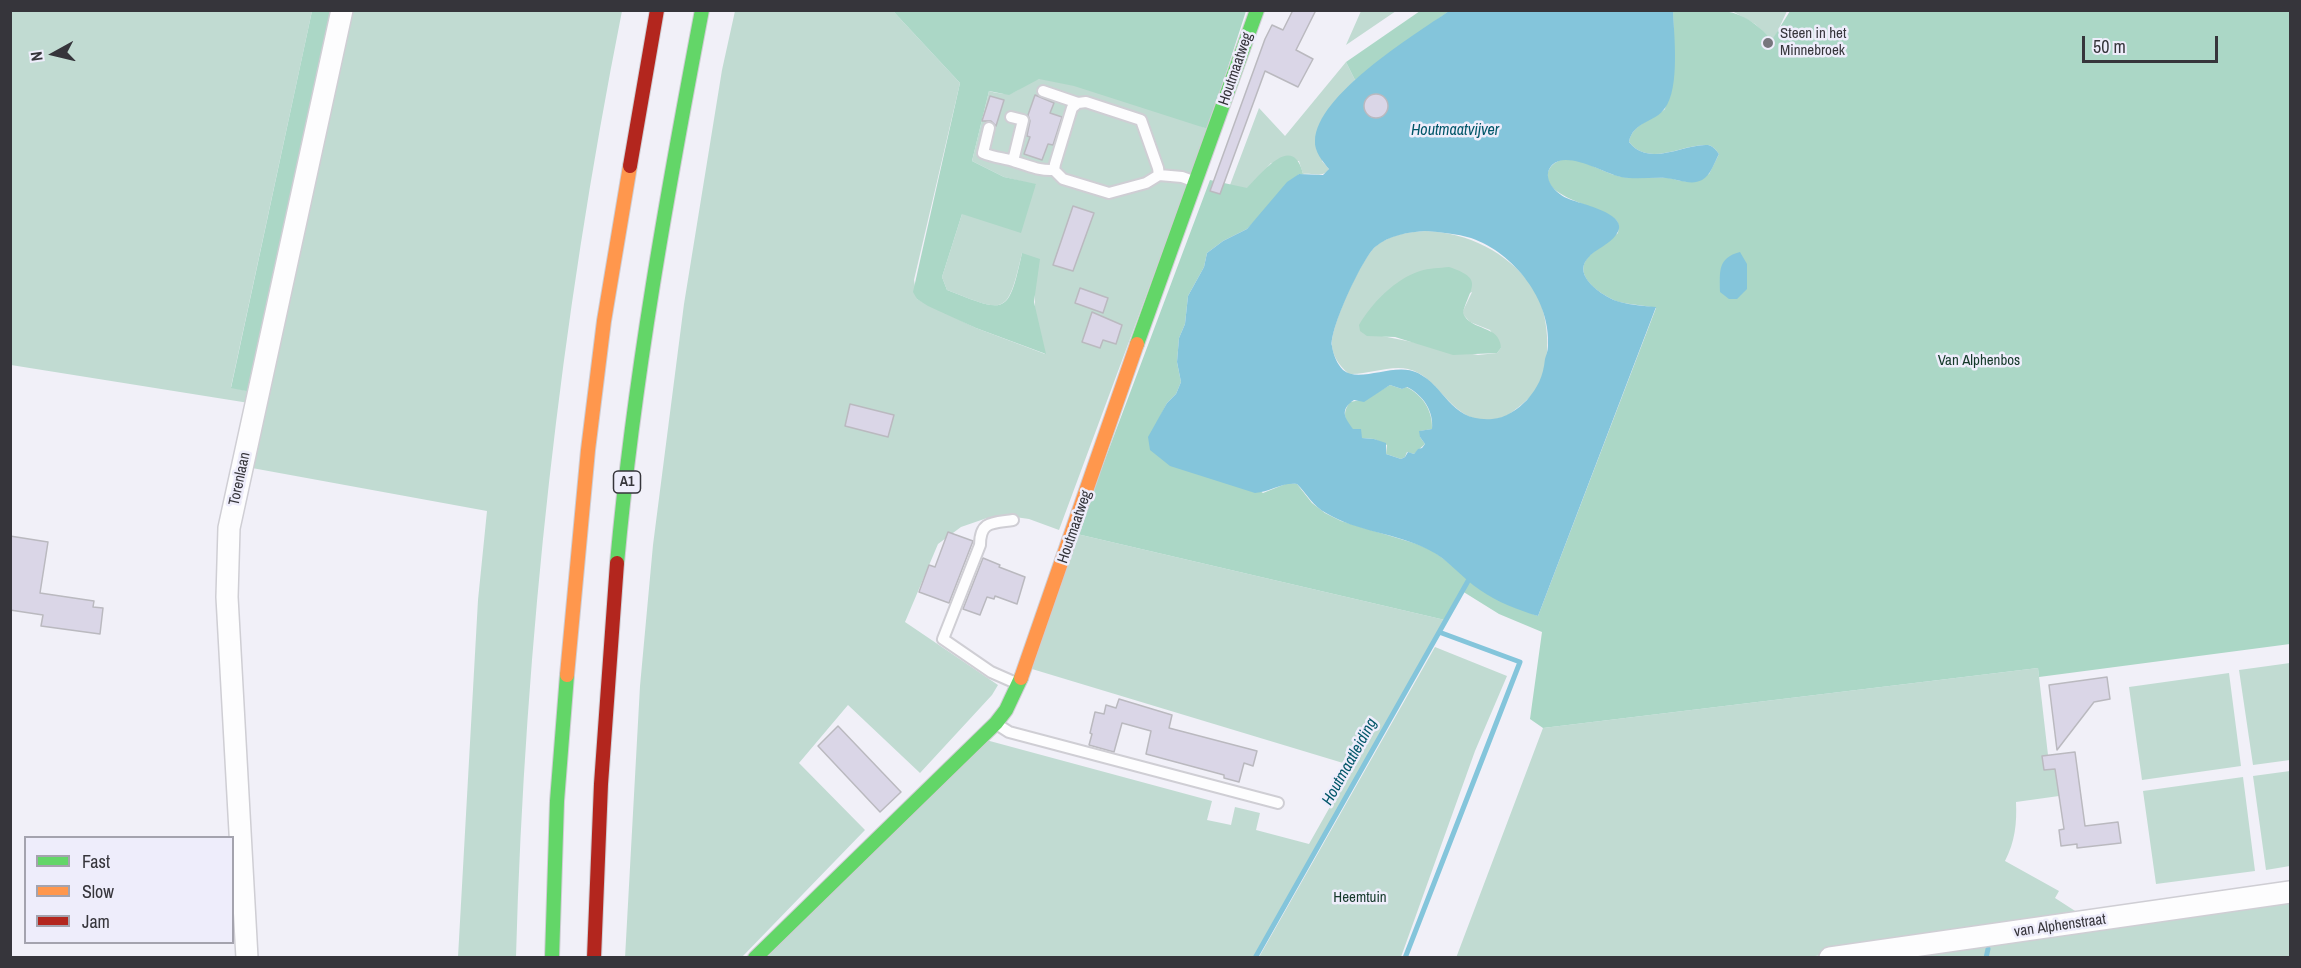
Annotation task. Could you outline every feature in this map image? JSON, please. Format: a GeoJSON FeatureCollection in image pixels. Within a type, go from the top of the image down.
{"type":"FeatureCollection","features":[{"type":"Feature","properties":{"kind":"main road"},"geometry":{"type":"LineString","coordinates":[[552,957],[557,801],[588,450],[608,298],[657,10]]}},
{"type":"Feature","properties":{"kind":"main road","name":"A1"},"geometry":{"type":"LineString","coordinates":[[594,957],[601,782],[614,597],[630,451],[655,267],[702,10]]}},
{"type":"Feature","properties":{"kind":"main road","name":"Houtmaatweg"},"geometry":{"type":"LineString","coordinates":[[755,957],[996,723],[1006,710],[1019,684],[1257,10]]}},
{"type":"Feature","properties":{"kind":"street","name":"Torenlaan"},"geometry":{"type":"LineString","coordinates":[[247,957],[227,597],[229,528],[342,10]]}},
{"type":"Feature","properties":{"kind":"street","name":"van Alphenstraat"},"geometry":{"type":"LineString","coordinates":[[1830,957],[2290,892]]}},
{"type":"Feature","properties":{"kind":"lane"},"geometry":{"type":"LineString","coordinates":[[1043,91],[1141,120],[1159,175]]}},
{"type":"Feature","properties":{"kind":"lane"},"geometry":{"type":"LineString","coordinates":[[1054,170],[1072,108],[1078,103]]}},
{"type":"Feature","properties":{"kind":"lane"},"geometry":{"type":"LineString","coordinates":[[1011,117],[1023,120],[1013,160]]}},
{"type":"Feature","properties":{"kind":"lane"},"geometry":{"type":"LineString","coordinates":[[989,128],[983,153],[1004,161],[1013,160],[1041,171],[1054,170],[1063,179],[1109,193],[1146,183],[1159,175],[1182,177],[1196,182]]}},
{"type":"Feature","properties":{"kind":"lane"},"geometry":{"type":"LineString","coordinates":[[1013,520],[987,525],[983,528],[980,534],[980,545],[943,639],[991,672],[1019,684]]}},
{"type":"Feature","properties":{"kind":"lane"},"geometry":{"type":"LineString","coordinates":[[996,723],[1010,732],[1278,803]]}},
{"type":"Feature","properties":{"kind":"green space","name":"Van Alphenbos"},"geometry":{"type":"Polygon","coordinates":[[[1716,10],[1738,15],[1760,28],[1772,40],[1790,11],[2290,11],[2290,644],[2039,677],[2038,668],[1543,728],[1530,719],[1542,632],[1499,614],[1462,591],[1445,620],[1077,534],[1210,180],[1247,188],[1277,160],[1285,156],[1292,156],[1298,162],[1303,174],[1299,174],[1247,229],[1223,241],[1207,253],[1204,267],[1188,296],[1185,324],[1179,338],[1177,362],[1181,382],[1176,394],[1167,403],[1159,419],[1263,493],[1288,483],[1297,484],[1312,503],[1325,513],[1341,521],[1433,551],[1500,601],[1538,616],[1656,308],[1619,302],[1599,291],[1587,280],[1583,267],[1586,260],[1618,233],[1618,223],[1609,215],[1554,189],[1549,181],[1548,172],[1555,163],[1568,159],[1624,177],[1669,178],[1685,181],[1709,174],[1719,154],[1708,145],[1656,154],[1637,150],[1629,142],[1638,127],[1665,109],[1674,51],[1673,11],[1716,10]]]}},
{"type":"Feature","properties":{"kind":"green space"},"geometry":{"type":"Polygon","coordinates":[[[10,11],[312,11],[231,387],[251,392],[249,403],[11,365],[10,11]]]}},
{"type":"Feature","properties":{"kind":"green space"},"geometry":{"type":"Polygon","coordinates":[[[312,11],[331,11],[251,392],[231,388],[312,11]]]}},
{"type":"Feature","properties":{"kind":"green space"},"geometry":{"type":"Polygon","coordinates":[[[352,11],[622,11],[581,246],[549,482],[528,719],[516,957],[458,957],[478,600],[487,511],[252,468],[352,11]]]}},
{"type":"Feature","properties":{"kind":"green space"},"geometry":{"type":"Polygon","coordinates":[[[735,11],[893,11],[960,83],[914,280],[917,299],[976,328],[1045,354],[1035,316],[1035,284],[1022,253],[1012,289],[1007,299],[1001,304],[981,303],[947,290],[942,277],[962,214],[1036,185],[1004,177],[972,161],[989,91],[1014,92],[1033,80],[1055,80],[1156,110],[1208,129],[1059,530],[1029,519],[1008,516],[987,518],[961,527],[938,544],[905,622],[998,685],[992,695],[920,773],[848,705],[799,763],[865,830],[742,957],[625,958],[640,686],[653,545],[684,304],[722,70],[735,11]]]}},
{"type":"Feature","properties":{"kind":"green space"},"geometry":{"type":"Polygon","coordinates":[[[893,11],[1246,11],[1208,129],[1074,86],[1039,79],[1009,95],[989,91],[972,161],[1004,177],[1036,184],[1021,233],[962,214],[942,277],[947,290],[982,303],[1001,304],[1008,299],[1013,289],[1022,253],[1040,259],[1034,302],[1046,354],[976,328],[928,306],[917,299],[913,292],[960,83],[893,11]]]}},
{"type":"Feature","properties":{"kind":"green space"},"geometry":{"type":"Polygon","coordinates":[[[1361,11],[1396,11],[1346,45],[1361,11]]]}},
{"type":"Feature","properties":{"kind":"green space"},"geometry":{"type":"Polygon","coordinates":[[[1420,11],[1449,11],[1355,80],[1346,62],[1420,11]]]}},
{"type":"Feature","properties":{"kind":"green space"},"geometry":{"type":"Polygon","coordinates":[[[1732,11],[1787,11],[1773,41],[1755,24],[1732,11]]]}},
{"type":"Feature","properties":{"kind":"green space"},"geometry":{"type":"Polygon","coordinates":[[[1346,62],[1355,80],[1332,105],[1322,161],[1329,169],[1327,172],[1303,174],[1299,161],[1271,163],[1247,189],[1230,185],[1259,108],[1285,136],[1346,62]]]}},
{"type":"Feature","properties":{"kind":"green space"},"geometry":{"type":"Polygon","coordinates":[[[1426,231],[1457,236],[1485,246],[1522,274],[1538,296],[1547,336],[1543,376],[1531,396],[1504,417],[1484,420],[1470,417],[1459,410],[1420,374],[1408,369],[1393,368],[1349,374],[1334,355],[1332,342],[1337,320],[1356,276],[1371,252],[1377,245],[1389,238],[1426,231]],[[1472,292],[1382,336],[1478,355],[1497,353],[1501,348],[1490,330],[1470,322],[1462,313],[1472,292]]]}},
{"type":"Feature","properties":{"kind":"green space"},"geometry":{"type":"Polygon","coordinates":[[[1449,267],[1460,271],[1471,280],[1471,290],[1463,313],[1472,323],[1496,335],[1501,348],[1497,353],[1453,355],[1395,337],[1367,336],[1360,331],[1359,325],[1364,317],[1377,300],[1393,286],[1420,271],[1449,267]]]}},
{"type":"Feature","properties":{"kind":"green space"},"geometry":{"type":"Polygon","coordinates":[[[1390,385],[1402,389],[1406,387],[1417,394],[1426,404],[1432,422],[1432,429],[1420,431],[1420,437],[1425,444],[1414,454],[1407,452],[1401,459],[1386,454],[1387,445],[1374,439],[1362,438],[1345,418],[1350,402],[1366,399],[1390,385]]]}},
{"type":"Feature","properties":{"kind":"green space"},"geometry":{"type":"Polygon","coordinates":[[[1077,534],[1445,620],[1255,957],[765,958],[986,740],[1212,801],[1207,820],[1231,825],[1235,807],[1260,813],[1256,830],[1309,844],[1353,766],[1032,669],[1077,534]]]}},
{"type":"Feature","properties":{"kind":"green space","name":"Heemtuin"},"geometry":{"type":"Polygon","coordinates":[[[1435,647],[1507,676],[1475,751],[1401,957],[1259,957],[1435,647]]]}},
{"type":"Feature","properties":{"kind":"green space"},"geometry":{"type":"Polygon","coordinates":[[[2290,663],[2290,760],[2253,765],[2239,670],[2290,663]]]}},
{"type":"Feature","properties":{"kind":"green space"},"geometry":{"type":"Polygon","coordinates":[[[2038,668],[2048,755],[2042,756],[2044,770],[2055,769],[2059,796],[2016,802],[2015,832],[2005,861],[2059,891],[2055,898],[2086,918],[1801,958],[1456,958],[1543,728],[2038,668]]]}},
{"type":"Feature","properties":{"kind":"green space"},"geometry":{"type":"Polygon","coordinates":[[[2229,673],[2241,766],[2142,780],[2129,687],[2229,673]]]}},
{"type":"Feature","properties":{"kind":"green space"},"geometry":{"type":"Polygon","coordinates":[[[2290,771],[2290,866],[2266,870],[2253,776],[2290,771]]]}},
{"type":"Feature","properties":{"kind":"green space"},"geometry":{"type":"Polygon","coordinates":[[[2243,777],[2255,871],[2156,884],[2143,791],[2243,777]]]}},
{"type":"Feature","properties":{"kind":"green space"},"geometry":{"type":"Polygon","coordinates":[[[2290,901],[2290,957],[1879,958],[2290,901]]]}},
{"type":"Feature","properties":{"kind":"water","name":"Houtmaatvijver"},"geometry":{"type":"Polygon","coordinates":[[[1449,11],[1673,11],[1675,61],[1670,99],[1661,113],[1635,130],[1629,142],[1637,150],[1647,153],[1657,154],[1708,145],[1719,154],[1708,175],[1698,182],[1666,178],[1621,177],[1567,160],[1559,161],[1549,170],[1549,180],[1560,194],[1603,211],[1617,221],[1619,228],[1616,235],[1591,255],[1584,265],[1587,279],[1599,291],[1614,300],[1656,307],[1538,616],[1487,594],[1442,558],[1417,544],[1351,524],[1326,513],[1297,484],[1286,484],[1255,493],[1170,466],[1150,450],[1148,437],[1167,403],[1176,394],[1181,382],[1177,362],[1179,338],[1185,324],[1188,296],[1204,267],[1207,253],[1223,241],[1247,229],[1287,182],[1299,174],[1323,175],[1329,169],[1317,152],[1315,141],[1320,123],[1331,105],[1369,68],[1449,11]],[[1426,231],[1393,237],[1375,247],[1369,254],[1336,325],[1332,346],[1336,359],[1343,370],[1350,374],[1359,375],[1399,369],[1418,373],[1428,379],[1458,410],[1467,415],[1492,419],[1507,415],[1527,400],[1537,386],[1543,371],[1548,348],[1547,329],[1536,296],[1527,280],[1515,267],[1487,245],[1471,238],[1426,231]],[[1390,385],[1364,402],[1354,400],[1346,407],[1345,414],[1353,429],[1361,429],[1362,438],[1386,443],[1386,454],[1401,459],[1408,452],[1414,454],[1422,448],[1425,444],[1419,431],[1432,429],[1432,422],[1426,404],[1418,394],[1407,387],[1402,389],[1390,385]]]}},
{"type":"Feature","properties":{"kind":"water"},"geometry":{"type":"Polygon","coordinates":[[[1740,252],[1747,264],[1747,289],[1737,299],[1729,299],[1720,292],[1721,267],[1727,258],[1740,252]]]}},
{"type":"Feature","properties":{"kind":"building"},"geometry":{"type":"Polygon","coordinates":[[[1293,10],[1316,10],[1296,50],[1313,59],[1298,87],[1265,71],[1220,194],[1210,191],[1265,39],[1272,25],[1283,30],[1293,10]]]}},
{"type":"Feature","properties":{"kind":"building"},"geometry":{"type":"Polygon","coordinates":[[[1376,94],[1381,95],[1387,101],[1387,111],[1381,117],[1376,118],[1371,117],[1365,111],[1364,106],[1365,101],[1371,95],[1376,94]]]}},
{"type":"Feature","properties":{"kind":"building"},"geometry":{"type":"Polygon","coordinates":[[[1035,95],[1054,103],[1050,113],[1062,117],[1053,145],[1048,144],[1042,160],[1024,154],[1030,137],[1027,136],[1030,121],[1028,115],[1035,95]]]}},
{"type":"Feature","properties":{"kind":"building"},"geometry":{"type":"Polygon","coordinates":[[[990,96],[1004,100],[996,126],[991,121],[982,121],[990,96]]]}},
{"type":"Feature","properties":{"kind":"building"},"geometry":{"type":"Polygon","coordinates":[[[1073,206],[1094,213],[1073,271],[1053,265],[1073,206]]]}},
{"type":"Feature","properties":{"kind":"building"},"geometry":{"type":"Polygon","coordinates":[[[1080,288],[1108,298],[1103,313],[1075,303],[1080,288]]]}},
{"type":"Feature","properties":{"kind":"building"},"geometry":{"type":"Polygon","coordinates":[[[1092,312],[1122,325],[1116,344],[1103,340],[1100,348],[1082,342],[1092,312]]]}},
{"type":"Feature","properties":{"kind":"building"},"geometry":{"type":"Polygon","coordinates":[[[850,404],[894,415],[888,437],[845,426],[850,404]]]}},
{"type":"Feature","properties":{"kind":"building"},"geometry":{"type":"Polygon","coordinates":[[[948,532],[973,541],[949,603],[919,592],[929,565],[935,567],[948,532]]]}},
{"type":"Feature","properties":{"kind":"building"},"geometry":{"type":"Polygon","coordinates":[[[10,536],[48,542],[40,593],[94,601],[93,607],[103,608],[100,634],[41,626],[43,615],[10,610],[10,536]]]}},
{"type":"Feature","properties":{"kind":"building"},"geometry":{"type":"Polygon","coordinates":[[[983,558],[1025,577],[1017,604],[995,596],[994,599],[987,597],[980,615],[963,609],[983,558]]]}},
{"type":"Feature","properties":{"kind":"building"},"geometry":{"type":"Polygon","coordinates":[[[2107,677],[2110,699],[2094,702],[2057,750],[2049,685],[2107,677]]]}},
{"type":"Feature","properties":{"kind":"building"},"geometry":{"type":"Polygon","coordinates":[[[1119,699],[1172,715],[1169,728],[1257,751],[1253,766],[1244,763],[1239,782],[1224,778],[1224,775],[1146,754],[1151,731],[1122,723],[1114,752],[1089,745],[1095,712],[1104,714],[1106,705],[1116,708],[1119,699]]]}},
{"type":"Feature","properties":{"kind":"building"},"geometry":{"type":"Polygon","coordinates":[[[838,726],[901,792],[880,812],[818,746],[838,726]]]}},
{"type":"Feature","properties":{"kind":"building"},"geometry":{"type":"Polygon","coordinates":[[[2075,752],[2085,826],[2118,822],[2121,843],[2077,848],[2077,844],[2061,846],[2059,830],[2064,829],[2055,769],[2044,770],[2042,756],[2075,752]]]}},
{"type":"Feature","properties":{"kind":"waterway","name":"Houtmaatleiding"},"geometry":{"type":"LineString","coordinates":[[1255,958],[1468,581]]}},
{"type":"Feature","properties":{"kind":"waterway"},"geometry":{"type":"LineString","coordinates":[[1405,958],[1520,662],[1439,632]]}},
{"type":"Feature","properties":{"kind":"waterway"},"geometry":{"type":"LineString","coordinates":[[1986,958],[1988,949]]}},
{"type":"Feature","properties":{"kind":"traffic: fast"},"geometry":{"type":"LineString","coordinates":[[617,563],[642,355],[676,148],[702,10]]}},
{"type":"Feature","properties":{"kind":"traffic: fast"},"geometry":{"type":"LineString","coordinates":[[1137,344],[1257,10]]}},
{"type":"Feature","properties":{"kind":"traffic: fast"},"geometry":{"type":"LineString","coordinates":[[552,958],[557,801],[567,675]]}},
{"type":"Feature","properties":{"kind":"traffic: fast"},"geometry":{"type":"LineString","coordinates":[[755,958],[996,723],[1006,710],[1021,678]]}},
{"type":"Feature","properties":{"kind":"traffic: slow"},"geometry":{"type":"LineString","coordinates":[[567,675],[588,450],[604,321],[630,166]]}},
{"type":"Feature","properties":{"kind":"traffic: slow"},"geometry":{"type":"LineString","coordinates":[[1021,678],[1137,344]]}},
{"type":"Feature","properties":{"kind":"traffic: jam"},"geometry":{"type":"LineString","coordinates":[[630,166],[657,10]]}},
{"type":"Feature","properties":{"kind":"traffic: jam"},"geometry":{"type":"LineString","coordinates":[[594,958],[601,784],[617,563]]}},
{"type":"Feature","properties":{"kind":"place","name":"Steen in het Minnebroek"},"geometry":{"type":"Point","coordinates":[1768,43]}}]}
